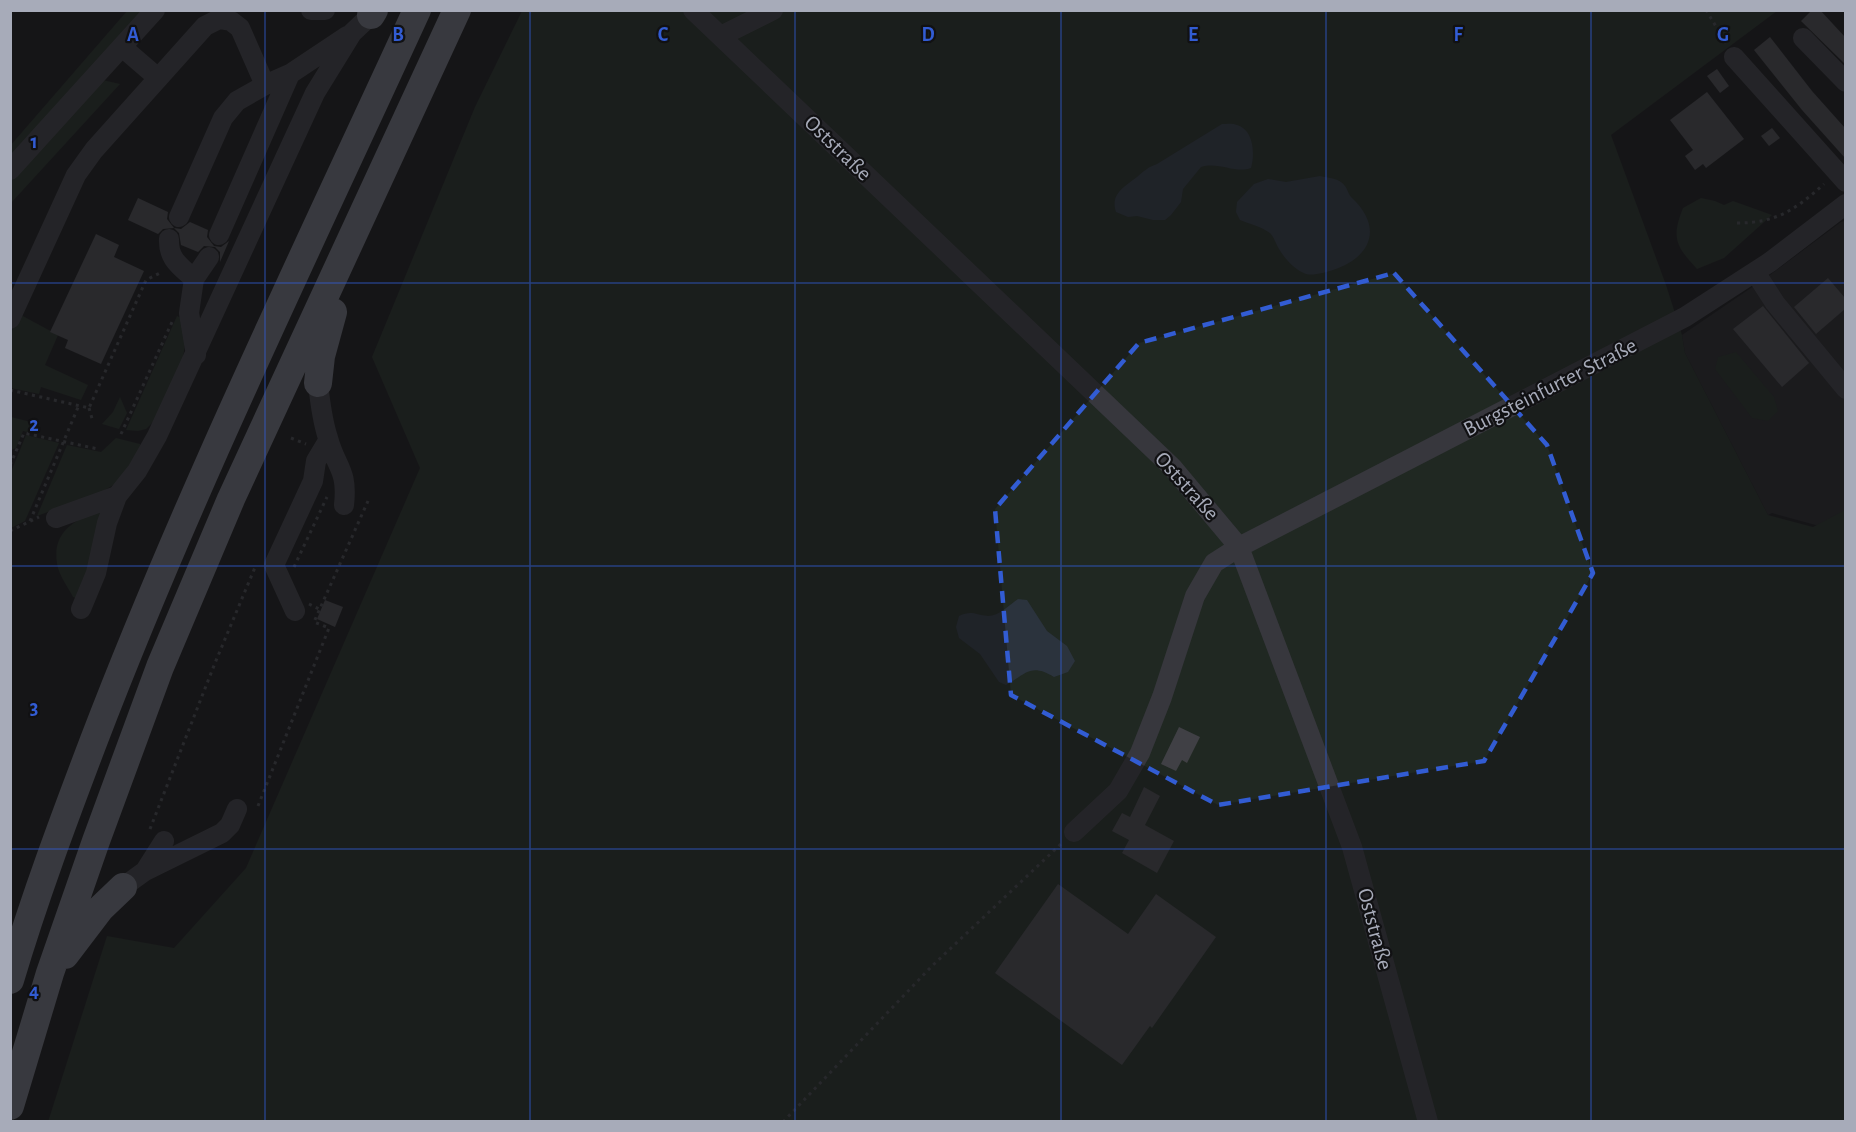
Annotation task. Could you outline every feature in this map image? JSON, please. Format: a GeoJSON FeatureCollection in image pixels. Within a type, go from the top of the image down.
{"type":"FeatureCollection","features":[{"type":"Feature","properties":{"kind":"highway"},"geometry":{"type":"LineString","coordinates":[[10,980],[60,830],[127,653],[199,486],[417,10]]}},
{"type":"Feature","properties":{"kind":"highway"},"geometry":{"type":"LineString","coordinates":[[10,1106],[50,973],[160,667],[231,500],[457,10]]}},
{"type":"Feature","properties":{"kind":"highway"},"geometry":{"type":"LineString","coordinates":[[318,383],[321,356],[352,239]]}},
{"type":"Feature","properties":{"kind":"highway"},"geometry":{"type":"LineString","coordinates":[[50,973],[100,909],[134,879]]}},
{"type":"Feature","properties":{"kind":"street"},"geometry":{"type":"LineString","coordinates":[[10,170],[155,10]]}},
{"type":"Feature","properties":{"kind":"street"},"geometry":{"type":"LineString","coordinates":[[311,10],[325,10]]}},
{"type":"Feature","properties":{"kind":"street","name":"Oststraße"},"geometry":{"type":"LineString","coordinates":[[693,10],[1172,467],[1239,547],[1352,847],[1428,1122]]}},
{"type":"Feature","properties":{"kind":"street"},"geometry":{"type":"LineString","coordinates":[[721,36],[773,10]]}},
{"type":"Feature","properties":{"kind":"street"},"geometry":{"type":"LineString","coordinates":[[10,319],[76,175],[94,150],[206,26],[219,19],[231,21],[240,28],[265,85]]}},
{"type":"Feature","properties":{"kind":"street"},"geometry":{"type":"LineString","coordinates":[[179,217],[223,118],[237,101],[290,74],[366,19]]}},
{"type":"Feature","properties":{"kind":"street"},"geometry":{"type":"LineString","coordinates":[[81,609],[96,573],[107,523],[117,496],[136,471],[157,436],[315,93],[366,19]]}},
{"type":"Feature","properties":{"kind":"street"},"geometry":{"type":"LineString","coordinates":[[1803,38],[1845,82]]}},
{"type":"Feature","properties":{"kind":"street"},"geometry":{"type":"LineString","coordinates":[[122,47],[158,78]]}},
{"type":"Feature","properties":{"kind":"street"},"geometry":{"type":"LineString","coordinates":[[1734,57],[1841,177]]}},
{"type":"Feature","properties":{"kind":"street"},"geometry":{"type":"LineString","coordinates":[[219,235],[290,74]]}},
{"type":"Feature","properties":{"kind":"street","name":"Burgsteinfurter Straße"},"geometry":{"type":"LineString","coordinates":[[1074,832],[1118,791],[1140,753],[1162,697],[1195,596],[1214,563],[1239,547],[1685,318],[1755,272],[1845,204]]}},
{"type":"Feature","properties":{"kind":"street"},"geometry":{"type":"LineString","coordinates":[[169,239],[168,252],[194,279]]}},
{"type":"Feature","properties":{"kind":"street"},"geometry":{"type":"LineString","coordinates":[[196,355],[189,312],[194,279],[209,257]]}},
{"type":"Feature","properties":{"kind":"street"},"geometry":{"type":"LineString","coordinates":[[1755,272],[1775,303],[1845,389]]}},
{"type":"Feature","properties":{"kind":"street"},"geometry":{"type":"LineString","coordinates":[[300,607],[274,565],[313,481],[319,444],[318,383]]}},
{"type":"Feature","properties":{"kind":"street"},"geometry":{"type":"LineString","coordinates":[[319,444],[342,470],[346,487],[344,505]]}},
{"type":"Feature","properties":{"kind":"street"},"geometry":{"type":"LineString","coordinates":[[56,518],[117,496]]}},
{"type":"Feature","properties":{"kind":"street"},"geometry":{"type":"LineString","coordinates":[[134,879],[222,833],[230,825],[237,809]]}},
{"type":"Feature","properties":{"kind":"street"},"geometry":{"type":"LineString","coordinates":[[134,879],[156,837]]}},
{"type":"Feature","properties":{"kind":"path"},"geometry":{"type":"LineString","coordinates":[[1706,10],[1734,57]]}},
{"type":"Feature","properties":{"kind":"path"},"geometry":{"type":"LineString","coordinates":[[1737,223],[1753,223],[1779,217],[1841,177]]}},
{"type":"Feature","properties":{"kind":"path"},"geometry":{"type":"LineString","coordinates":[[93,422],[89,408],[146,280],[177,263]]}},
{"type":"Feature","properties":{"kind":"path"},"geometry":{"type":"LineString","coordinates":[[121,434],[178,310],[191,301]]}},
{"type":"Feature","properties":{"kind":"path"},"geometry":{"type":"LineString","coordinates":[[10,390],[89,408]]}},
{"type":"Feature","properties":{"kind":"path"},"geometry":{"type":"LineString","coordinates":[[30,521],[79,405]]}},
{"type":"Feature","properties":{"kind":"path"},"geometry":{"type":"LineString","coordinates":[[10,465],[24,433],[98,449]]}},
{"type":"Feature","properties":{"kind":"path"},"geometry":{"type":"LineString","coordinates":[[291,438],[319,444]]}},
{"type":"Feature","properties":{"kind":"path"},"geometry":{"type":"LineString","coordinates":[[292,571],[330,489],[313,481]]}},
{"type":"Feature","properties":{"kind":"path"},"geometry":{"type":"LineString","coordinates":[[258,806],[329,628],[314,622],[368,501]]}},
{"type":"Feature","properties":{"kind":"path"},"geometry":{"type":"LineString","coordinates":[[10,531],[47,513],[56,518]]}},
{"type":"Feature","properties":{"kind":"path"},"geometry":{"type":"LineString","coordinates":[[156,837],[215,663],[258,560]]}},
{"type":"Feature","properties":{"kind":"path"},"geometry":{"type":"LineString","coordinates":[[300,607],[320,609]]}},
{"type":"Feature","properties":{"kind":"path"},"geometry":{"type":"LineString","coordinates":[[783,1122],[932,966],[1074,832]]}},
{"type":"Feature","properties":{"kind":"highlighted area"},"geometry":{"type":"Polygon","coordinates":[[[1394,273],[1547,445],[1593,573],[1484,761],[1218,805],[1011,695],[995,509],[1139,343],[1394,273]]]}},
{"type":"Feature","properties":{"kind":"shaded area"},"geometry":{"type":"Polygon","coordinates":[[[127,11],[153,11],[94,78],[120,84],[11,203],[10,146],[127,11]]]}},
{"type":"Feature","properties":{"kind":"shaded area"},"geometry":{"type":"Polygon","coordinates":[[[522,11],[1777,11],[1611,135],[1666,285],[1682,335],[1685,353],[1768,515],[1813,527],[1845,510],[1845,1121],[48,1122],[107,936],[174,948],[246,868],[420,468],[372,357],[475,107],[522,11]]]}},
{"type":"Feature","properties":{"kind":"shaded area"},"geometry":{"type":"Polygon","coordinates":[[[1222,124],[1235,124],[1247,132],[1253,150],[1251,168],[1239,170],[1214,165],[1201,167],[1183,189],[1181,202],[1165,220],[1128,217],[1116,212],[1115,200],[1123,188],[1149,168],[1222,124]]]}},
{"type":"Feature","properties":{"kind":"shaded area"},"geometry":{"type":"Polygon","coordinates":[[[1320,176],[1343,183],[1368,220],[1369,240],[1357,257],[1346,264],[1320,274],[1306,274],[1287,260],[1270,233],[1240,220],[1236,212],[1237,202],[1254,184],[1268,179],[1286,182],[1320,176]]]}},
{"type":"Feature","properties":{"kind":"shaded area"},"geometry":{"type":"Polygon","coordinates":[[[1701,198],[1724,205],[1733,201],[1772,215],[1724,258],[1697,269],[1680,248],[1677,227],[1683,208],[1701,198]]]}},
{"type":"Feature","properties":{"kind":"shaded area"},"geometry":{"type":"Polygon","coordinates":[[[1845,221],[1845,533],[1772,513],[1768,515],[1685,353],[1682,335],[1845,221]]]}},
{"type":"Feature","properties":{"kind":"shaded area"},"geometry":{"type":"Polygon","coordinates":[[[19,314],[58,335],[45,365],[88,385],[81,400],[41,387],[39,394],[11,388],[11,333],[19,314]]]}},
{"type":"Feature","properties":{"kind":"shaded area"},"geometry":{"type":"Polygon","coordinates":[[[177,316],[181,318],[185,344],[183,358],[154,421],[146,429],[126,430],[177,316]]]}},
{"type":"Feature","properties":{"kind":"shaded area"},"geometry":{"type":"Polygon","coordinates":[[[1736,352],[1774,397],[1778,411],[1768,421],[1752,418],[1715,369],[1718,357],[1736,352]]]}},
{"type":"Feature","properties":{"kind":"shaded area"},"geometry":{"type":"Polygon","coordinates":[[[120,397],[127,413],[119,429],[102,424],[113,412],[120,397]]]}},
{"type":"Feature","properties":{"kind":"shaded area"},"geometry":{"type":"Polygon","coordinates":[[[11,417],[39,424],[28,432],[23,431],[16,448],[11,450],[11,417]]]}},
{"type":"Feature","properties":{"kind":"shaded area"},"geometry":{"type":"Polygon","coordinates":[[[26,435],[59,443],[25,521],[11,528],[11,472],[26,435]]]}},
{"type":"Feature","properties":{"kind":"shaded area"},"geometry":{"type":"Polygon","coordinates":[[[116,438],[140,444],[141,447],[118,482],[102,492],[37,516],[67,445],[101,452],[116,438]]]}},
{"type":"Feature","properties":{"kind":"shaded area"},"geometry":{"type":"Polygon","coordinates":[[[100,511],[102,514],[96,549],[76,598],[73,597],[58,567],[56,552],[58,543],[67,528],[82,518],[100,511]]]}},
{"type":"Feature","properties":{"kind":"shaded area"},"geometry":{"type":"Polygon","coordinates":[[[1018,599],[1027,600],[1047,631],[1067,646],[1075,661],[1068,672],[1054,677],[1033,670],[1006,685],[999,682],[980,654],[959,638],[956,627],[959,616],[970,613],[992,616],[1018,599]]]}},
{"type":"Feature","properties":{"kind":"building"},"geometry":{"type":"Polygon","coordinates":[[[1812,10],[1820,10],[1845,37],[1845,64],[1801,21],[1812,10]]]}},
{"type":"Feature","properties":{"kind":"building"},"geometry":{"type":"Polygon","coordinates":[[[1770,37],[1812,91],[1845,128],[1845,158],[1802,110],[1754,50],[1770,37]]]}},
{"type":"Feature","properties":{"kind":"building"},"geometry":{"type":"Polygon","coordinates":[[[1717,69],[1729,86],[1720,93],[1707,76],[1717,69]]]}},
{"type":"Feature","properties":{"kind":"building"},"geometry":{"type":"Polygon","coordinates":[[[1707,92],[1744,139],[1706,168],[1703,164],[1695,170],[1685,156],[1693,150],[1670,120],[1707,92]]]}},
{"type":"Feature","properties":{"kind":"building"},"geometry":{"type":"Polygon","coordinates":[[[1772,128],[1780,138],[1769,146],[1761,136],[1772,128]]]}},
{"type":"Feature","properties":{"kind":"building"},"geometry":{"type":"Polygon","coordinates":[[[138,198],[168,212],[167,219],[174,228],[163,229],[158,234],[128,220],[138,198]]]}},
{"type":"Feature","properties":{"kind":"building"},"geometry":{"type":"Polygon","coordinates":[[[190,222],[208,230],[207,237],[214,246],[221,247],[229,241],[220,262],[220,252],[215,247],[204,246],[198,252],[181,245],[179,233],[174,228],[181,229],[190,222]]]}},
{"type":"Feature","properties":{"kind":"building"},"geometry":{"type":"Polygon","coordinates":[[[96,234],[119,245],[114,257],[144,271],[101,364],[65,348],[68,340],[50,332],[96,234]]]}},
{"type":"Feature","properties":{"kind":"building"},"geometry":{"type":"Polygon","coordinates":[[[1828,278],[1845,298],[1845,309],[1816,334],[1794,307],[1828,278]]]}},
{"type":"Feature","properties":{"kind":"building"},"geometry":{"type":"Polygon","coordinates":[[[1763,306],[1809,363],[1782,387],[1733,329],[1763,306]]]}},
{"type":"Feature","properties":{"kind":"building"},"geometry":{"type":"Polygon","coordinates":[[[325,600],[343,607],[335,627],[317,619],[325,600]]]}},
{"type":"Feature","properties":{"kind":"building"},"geometry":{"type":"Polygon","coordinates":[[[1179,727],[1200,737],[1187,763],[1182,760],[1176,771],[1161,764],[1179,727]]]}},
{"type":"Feature","properties":{"kind":"building"},"geometry":{"type":"Polygon","coordinates":[[[1144,787],[1160,796],[1145,825],[1174,841],[1157,873],[1122,853],[1129,840],[1112,831],[1122,813],[1130,817],[1144,787]]]}},
{"type":"Feature","properties":{"kind":"building"},"geometry":{"type":"Polygon","coordinates":[[[1058,884],[1128,934],[1156,894],[1216,937],[1152,1028],[1150,1026],[1122,1065],[995,973],[1058,884]]]}}]}
